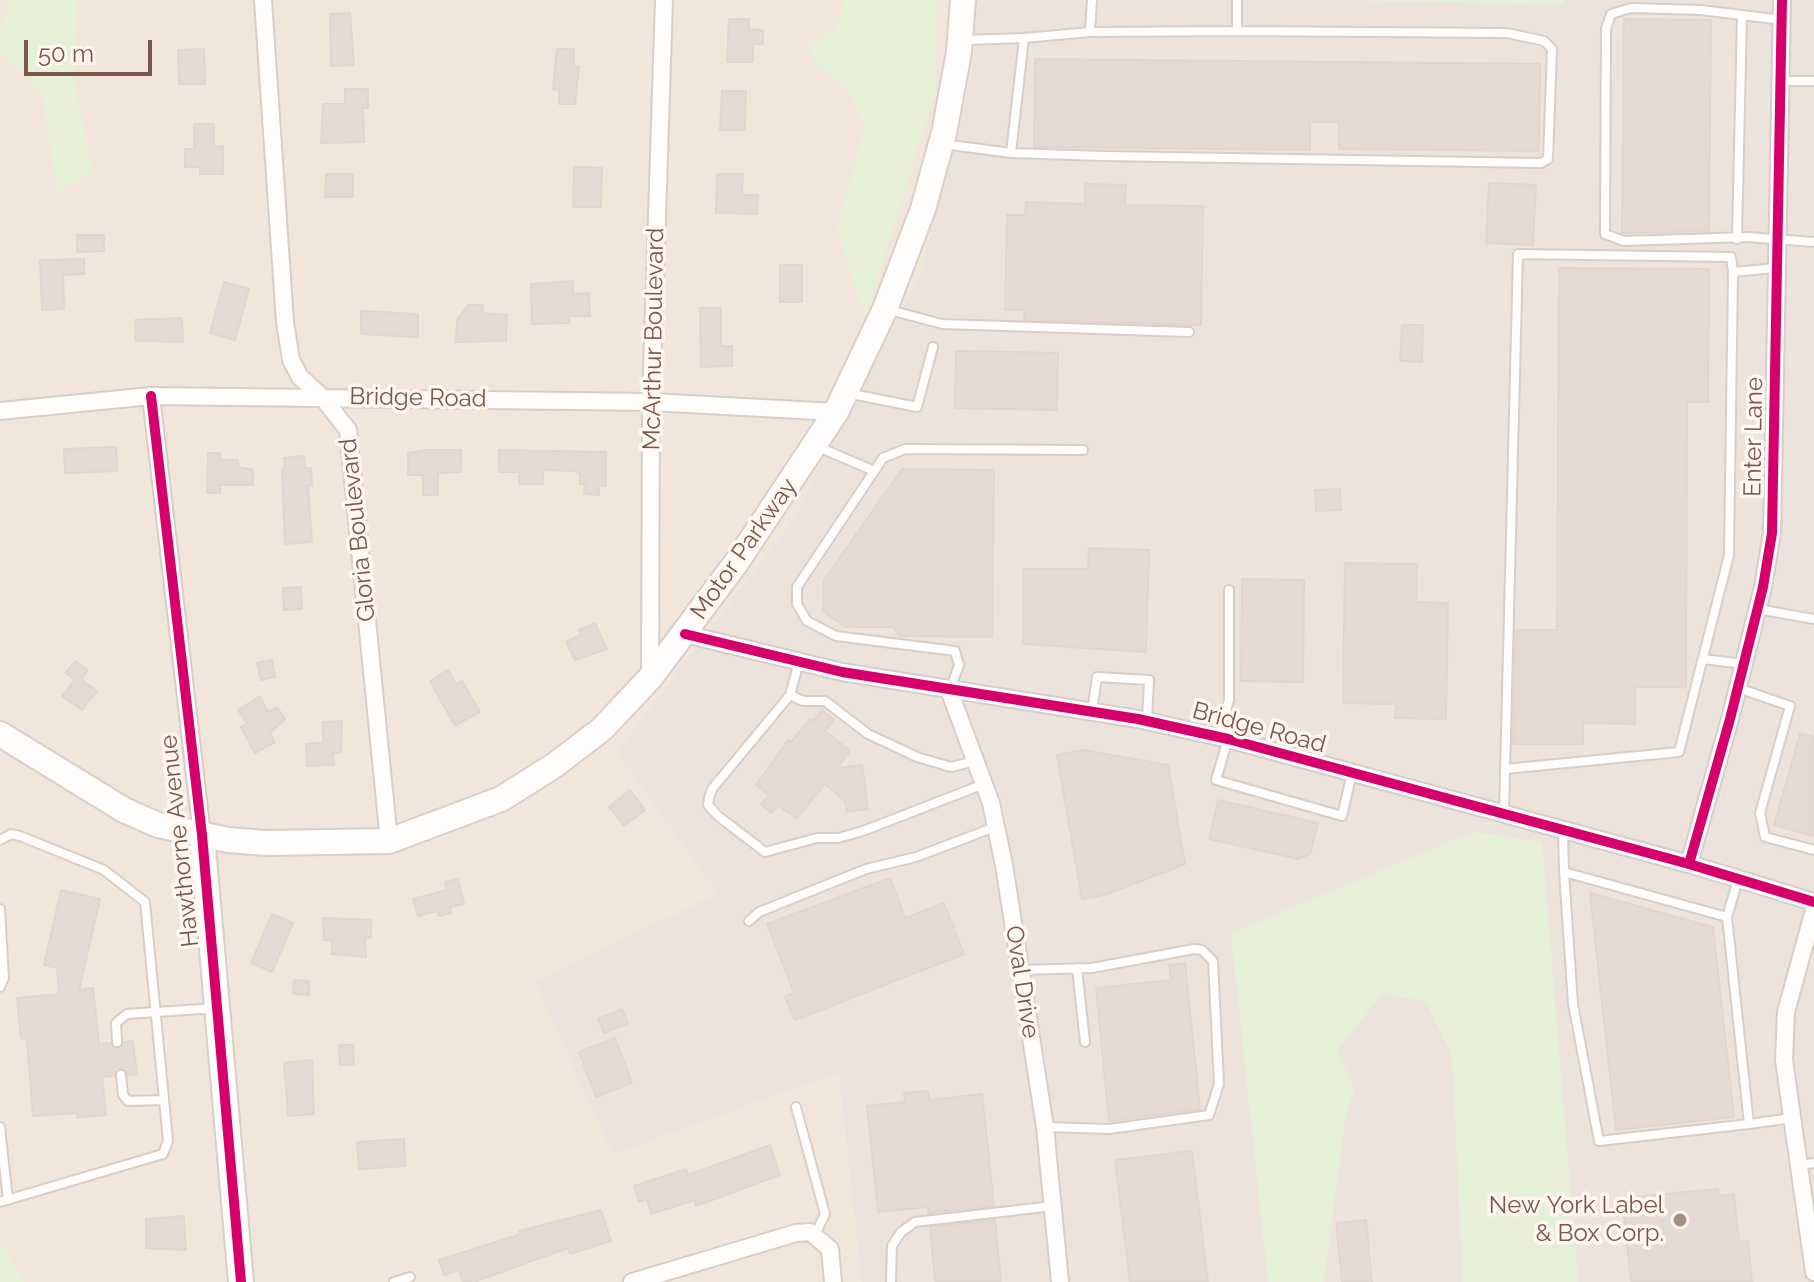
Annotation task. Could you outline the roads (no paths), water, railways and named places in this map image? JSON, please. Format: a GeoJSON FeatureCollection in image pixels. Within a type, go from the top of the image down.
{"type":"FeatureCollection","features":[{"type":"Feature","properties":{"kind":"main road","name":"Motor Parkway"},"geometry":{"type":"LineString","coordinates":[[0,734],[124,810],[158,825],[202,835],[278,843],[389,841],[501,799],[602,729],[650,678],[685,634],[815,446],[841,403],[885,309],[923,209],[942,144],[960,40],[963,0]]}},
{"type":"Feature","properties":{"kind":"main road","name":"Hawthorne Avenue"},"geometry":{"type":"LineString","coordinates":[[202,835],[241,1282]]}},
{"type":"Feature","properties":{"kind":"street","name":"Gloria Boulevard"},"geometry":{"type":"LineString","coordinates":[[263,0],[285,322],[291,360],[300,377],[322,397],[348,430],[389,841]]}},
{"type":"Feature","properties":{"kind":"street","name":"McArthur Boulevard"},"geometry":{"type":"LineString","coordinates":[[650,678],[651,402],[664,0]]}},
{"type":"Feature","properties":{"kind":"street","name":"Enter Lane"},"geometry":{"type":"LineString","coordinates":[[1689,864],[1738,688],[1772,533],[1782,0]]}},
{"type":"Feature","properties":{"kind":"street","name":"Bridge Road"},"geometry":{"type":"LineString","coordinates":[[0,411],[151,396],[841,403]]}},
{"type":"Feature","properties":{"kind":"street","name":"Hawthorne Avenue"},"geometry":{"type":"LineString","coordinates":[[151,396],[202,835]]}},
{"type":"Feature","properties":{"kind":"street","name":"Bridge Road"},"geometry":{"type":"LineString","coordinates":[[685,634],[800,662],[949,690],[1147,721],[1223,738],[1563,829],[1814,902]]}},
{"type":"Feature","properties":{"kind":"street","name":"Oval Drive"},"geometry":{"type":"LineString","coordinates":[[949,690],[996,826],[1045,1127],[1060,1282]]}},
{"type":"Feature","properties":{"kind":"street"},"geometry":{"type":"LineString","coordinates":[[1814,910],[1807,954],[1786,1012],[1784,1060],[1792,1118],[1806,1164],[1814,1272]]}},
{"type":"Feature","properties":{"kind":"street"},"geometry":{"type":"LineString","coordinates":[[632,1282],[796,1233],[815,1235],[830,1249],[833,1282]]}},
{"type":"Feature","properties":{"kind":"lane"},"geometry":{"type":"LineString","coordinates":[[1090,32],[1092,0]]}},
{"type":"Feature","properties":{"kind":"lane"},"geometry":{"type":"LineString","coordinates":[[1237,0],[1237,31]]}},
{"type":"Feature","properties":{"kind":"lane"},"geometry":{"type":"LineString","coordinates":[[1782,20],[1701,10],[1621,9],[1611,14],[1606,29],[1606,237],[1624,241],[1778,238],[1814,242]]}},
{"type":"Feature","properties":{"kind":"lane"},"geometry":{"type":"LineString","coordinates":[[1737,239],[1742,16]]}},
{"type":"Feature","properties":{"kind":"lane"},"geometry":{"type":"LineString","coordinates":[[942,144],[1011,153],[1541,163],[1550,154],[1552,49],[1544,41],[1507,33],[1090,32],[960,40]]}},
{"type":"Feature","properties":{"kind":"lane"},"geometry":{"type":"LineString","coordinates":[[1011,153],[1024,38]]}},
{"type":"Feature","properties":{"kind":"lane"},"geometry":{"type":"LineString","coordinates":[[1781,81],[1814,81]]}},
{"type":"Feature","properties":{"kind":"lane"},"geometry":{"type":"LineString","coordinates":[[1504,813],[1505,769],[1518,254],[1731,257],[1729,555],[1679,752],[1505,769]]}},
{"type":"Feature","properties":{"kind":"lane"},"geometry":{"type":"LineString","coordinates":[[1733,272],[1777,268]]}},
{"type":"Feature","properties":{"kind":"lane"},"geometry":{"type":"LineString","coordinates":[[885,309],[942,324],[1189,332]]}},
{"type":"Feature","properties":{"kind":"lane"},"geometry":{"type":"LineString","coordinates":[[841,403],[917,407],[933,347]]}},
{"type":"Feature","properties":{"kind":"lane"},"geometry":{"type":"LineString","coordinates":[[815,446],[872,470]]}},
{"type":"Feature","properties":{"kind":"lane"},"geometry":{"type":"LineString","coordinates":[[949,690],[959,665],[955,651],[836,636],[807,621],[797,604],[797,587],[872,470],[883,458],[905,449],[1083,450]]}},
{"type":"Feature","properties":{"kind":"lane"},"geometry":{"type":"LineString","coordinates":[[1229,590],[1229,700],[1216,780],[1342,816],[1352,773]]}},
{"type":"Feature","properties":{"kind":"lane"},"geometry":{"type":"LineString","coordinates":[[1757,609],[1814,619]]}},
{"type":"Feature","properties":{"kind":"lane"},"geometry":{"type":"LineString","coordinates":[[1703,659],[1744,664]]}},
{"type":"Feature","properties":{"kind":"lane"},"geometry":{"type":"LineString","coordinates":[[800,662],[790,695],[712,789],[708,805],[765,852],[817,838],[838,838],[863,831],[984,784]]}},
{"type":"Feature","properties":{"kind":"lane"},"geometry":{"type":"LineString","coordinates":[[1092,713],[1097,677],[1149,680],[1147,721]]}},
{"type":"Feature","properties":{"kind":"lane"},"geometry":{"type":"LineString","coordinates":[[1738,688],[1790,706],[1760,813],[1765,837],[1814,850]]}},
{"type":"Feature","properties":{"kind":"lane"},"geometry":{"type":"LineString","coordinates":[[790,695],[803,701],[825,701],[876,740],[917,757],[951,767],[976,761]]}},
{"type":"Feature","properties":{"kind":"lane"},"geometry":{"type":"LineString","coordinates":[[749,921],[759,912],[866,869],[916,857],[996,826]]}},
{"type":"Feature","properties":{"kind":"lane"},"geometry":{"type":"LineString","coordinates":[[1563,829],[1573,1004],[1599,1141],[1792,1118]]}},
{"type":"Feature","properties":{"kind":"lane"},"geometry":{"type":"LineString","coordinates":[[0,840],[11,834],[20,836],[104,870],[130,893],[142,898],[168,1141],[163,1154],[4,1201],[0,1127]]}},
{"type":"Feature","properties":{"kind":"lane"},"geometry":{"type":"LineString","coordinates":[[1564,872],[1727,917]]}},
{"type":"Feature","properties":{"kind":"lane"},"geometry":{"type":"LineString","coordinates":[[1738,879],[1727,917],[1749,1124]]}},
{"type":"Feature","properties":{"kind":"lane"},"geometry":{"type":"LineString","coordinates":[[0,909],[4,978],[0,987]]}},
{"type":"Feature","properties":{"kind":"lane"},"geometry":{"type":"LineString","coordinates":[[1020,970],[1136,962],[1194,949],[1209,954],[1214,973],[1219,1084],[1209,1115],[1109,1129],[1045,1127]]}},
{"type":"Feature","properties":{"kind":"lane"},"geometry":{"type":"LineString","coordinates":[[1077,968],[1085,1042]]}},
{"type":"Feature","properties":{"kind":"lane"},"geometry":{"type":"LineString","coordinates":[[117,1042],[116,1023],[120,1017],[154,1011],[217,1008]]}},
{"type":"Feature","properties":{"kind":"lane"},"geometry":{"type":"LineString","coordinates":[[121,1075],[123,1095],[128,1101],[163,1100]]}},
{"type":"Feature","properties":{"kind":"lane"},"geometry":{"type":"LineString","coordinates":[[796,1107],[825,1214],[815,1235]]}},
{"type":"Feature","properties":{"kind":"lane"},"geometry":{"type":"LineString","coordinates":[[891,1281],[892,1246],[901,1232],[915,1222],[1053,1206]]}},
{"type":"Feature","properties":{"kind":"lane"},"geometry":{"type":"LineString","coordinates":[[394,1282],[410,1277]]}},
{"type":"Feature","properties":{"kind":"place","name":"New York Label & Box Corp."},"geometry":{"type":"Point","coordinates":[1680,1220]}}]}
